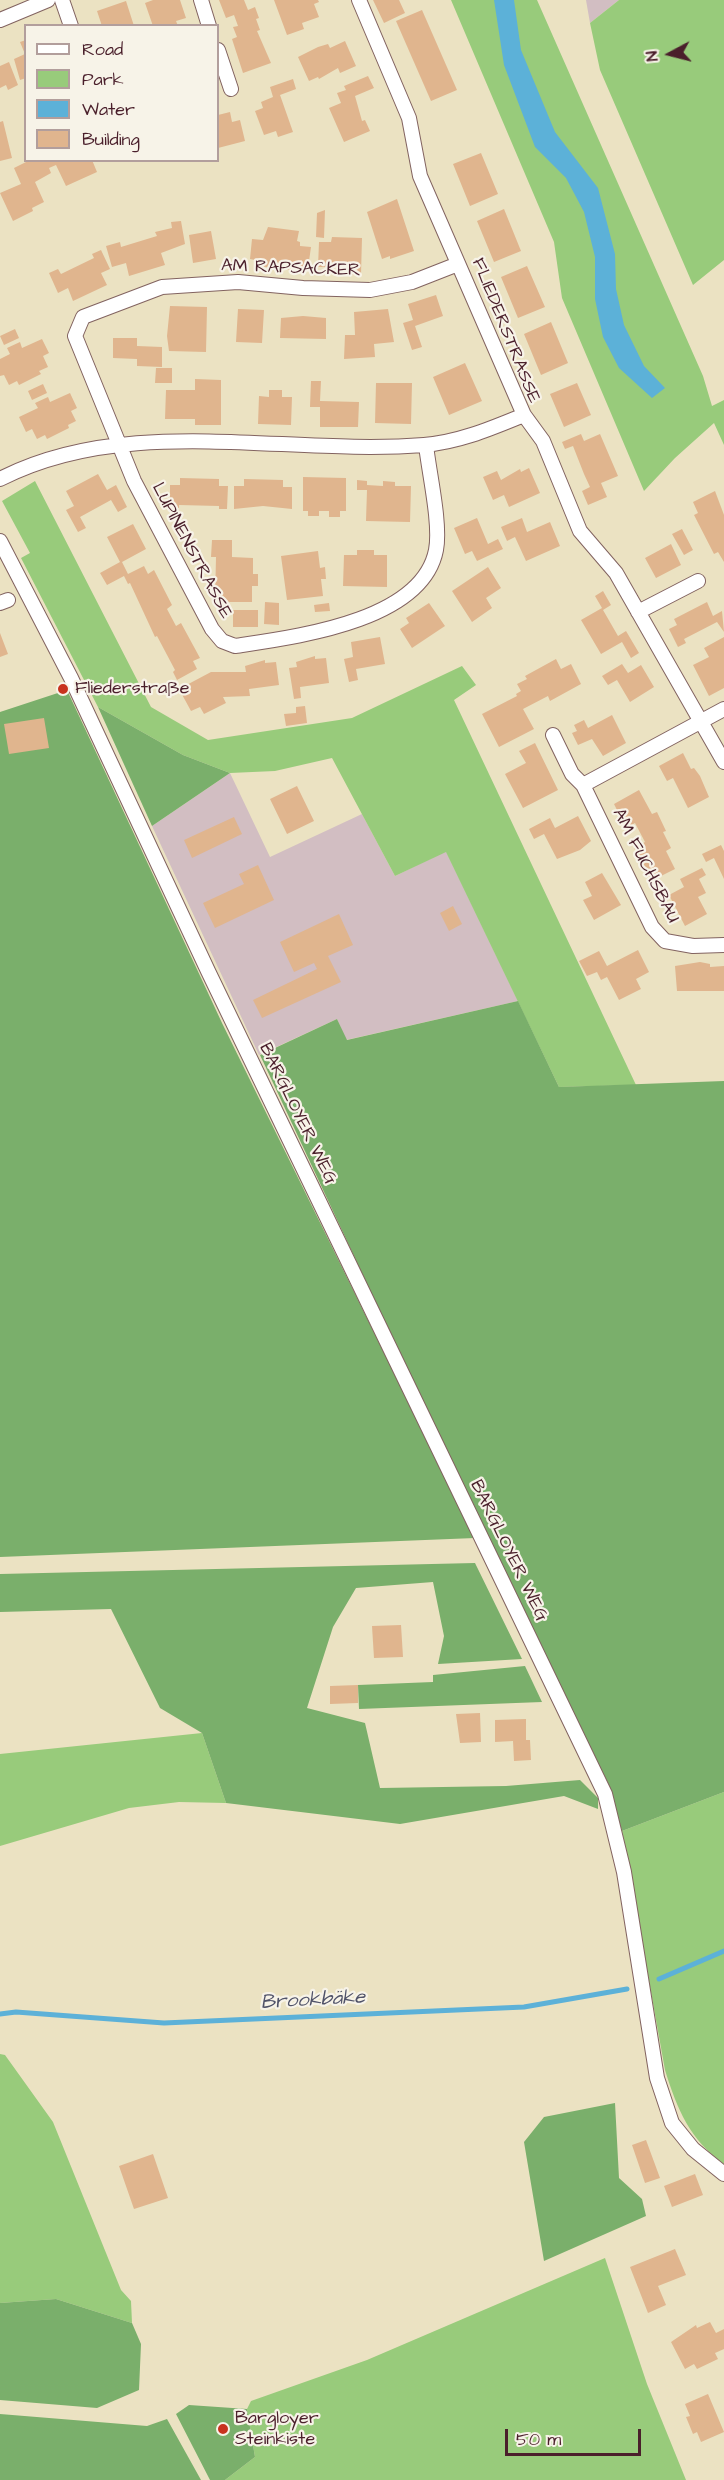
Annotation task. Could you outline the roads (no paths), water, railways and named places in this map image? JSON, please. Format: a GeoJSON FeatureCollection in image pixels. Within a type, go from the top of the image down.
{"type":"FeatureCollection","features":[{"type":"Feature","properties":{"kind":"street"},"geometry":{"type":"LineString","coordinates":[[0,20],[48,0]]}},
{"type":"Feature","properties":{"kind":"street"},"geometry":{"type":"LineString","coordinates":[[62,0],[70,24]]}},
{"type":"Feature","properties":{"kind":"street"},"geometry":{"type":"LineString","coordinates":[[201,0],[208,24]]}},
{"type":"Feature","properties":{"kind":"street","name":"FLIEDERSTRASSE"},"geometry":{"type":"LineString","coordinates":[[0,479],[21,468],[70,452],[121,445],[157,442],[341,447],[426,445],[472,436],[524,415],[420,176],[409,118],[358,0]]}},
{"type":"Feature","properties":{"kind":"street"},"geometry":{"type":"LineString","coordinates":[[219,53],[231,89]]}},
{"type":"Feature","properties":{"kind":"street","name":"AM RAPSACKER"},"geometry":{"type":"LineString","coordinates":[[121,445],[75,336],[83,317],[162,287],[238,282],[303,288],[370,290],[412,282],[458,264]]}},
{"type":"Feature","properties":{"kind":"street"},"geometry":{"type":"LineString","coordinates":[[524,415],[543,441],[580,531],[616,573],[724,762]]}},
{"type":"Feature","properties":{"kind":"street","name":"LUPINENSTRASSE"},"geometry":{"type":"LineString","coordinates":[[121,445],[134,481],[212,629],[222,641],[235,646],[309,635],[395,603],[415,589],[429,571],[437,538],[426,445]]}},
{"type":"Feature","properties":{"kind":"street","name":"BARGLOYER WEG"},"geometry":{"type":"LineString","coordinates":[[0,541],[71,678],[207,971],[605,1794],[624,1872],[657,2078],[672,2123],[693,2149],[724,2174]]}},
{"type":"Feature","properties":{"kind":"street"},"geometry":{"type":"LineString","coordinates":[[638,612],[698,581]]}},
{"type":"Feature","properties":{"kind":"street"},"geometry":{"type":"LineString","coordinates":[[583,785],[724,709]]}},
{"type":"Feature","properties":{"kind":"street","name":"AM FUCHSBAU"},"geometry":{"type":"LineString","coordinates":[[554,735],[572,774],[583,785],[652,927],[665,941],[693,946],[724,945]]}},
{"type":"Feature","properties":{"kind":"water"},"geometry":{"type":"Polygon","coordinates":[[[494,0],[514,0],[521,50],[555,132],[598,188],[615,254],[616,289],[624,325],[644,366],[665,388],[652,398],[619,368],[603,337],[595,299],[595,257],[584,212],[566,178],[535,147],[504,65],[494,0]]]}},
{"type":"Feature","properties":{"kind":"waterway","name":"Brookbäke"},"geometry":{"type":"LineString","coordinates":[[659,1979],[724,1951]]}},
{"type":"Feature","properties":{"kind":"waterway","name":"Brookbäke"},"geometry":{"type":"LineString","coordinates":[[0,2014],[16,2012],[164,2023],[524,2007],[627,1989]]}},
{"type":"Feature","properties":{"kind":"place","name":"Fliederstraße"},"geometry":{"type":"Point","coordinates":[63,689]}},
{"type":"Feature","properties":{"kind":"place","name":"Bargloyer Steinkiste"},"geometry":{"type":"Point","coordinates":[223,2429]}}]}
